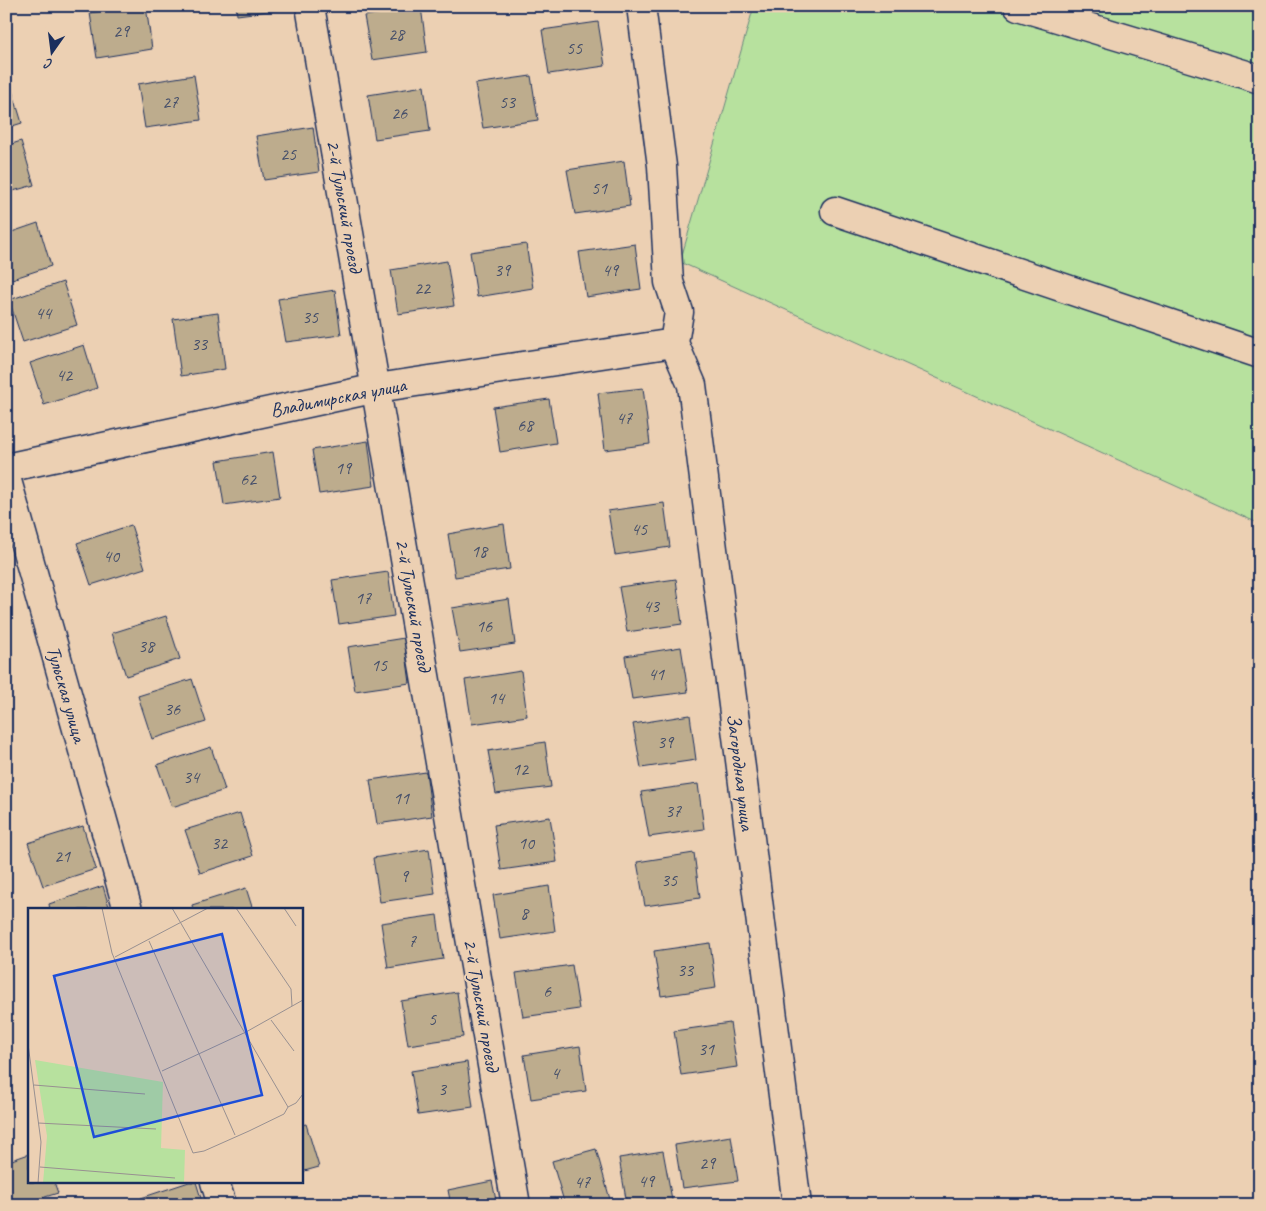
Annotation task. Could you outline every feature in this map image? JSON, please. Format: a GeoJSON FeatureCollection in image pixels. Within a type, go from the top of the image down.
{"type":"FeatureCollection","features":[{"type":"Feature","properties":{"kind":"street","name":"2-й Тульский проезд"},"geometry":{"type":"LineString","coordinates":[[310,6],[516,1205]]}},
{"type":"Feature","properties":{"kind":"street"},"geometry":{"type":"LineString","coordinates":[[641,6],[662,166],[669,282],[679,312],[674,343]]}},
{"type":"Feature","properties":{"kind":"street"},"geometry":{"type":"LineString","coordinates":[[1018,6],[1260,78]]}},
{"type":"Feature","properties":{"kind":"street"},"geometry":{"type":"LineString","coordinates":[[835,211],[1260,354]]}},
{"type":"Feature","properties":{"kind":"street","name":"Владимирская улица"},"geometry":{"type":"LineString","coordinates":[[6,468],[377,388],[674,343]]}},
{"type":"Feature","properties":{"kind":"street","name":"Загородная улица"},"geometry":{"type":"LineString","coordinates":[[674,343],[692,385],[797,1205]]}},
{"type":"Feature","properties":{"kind":"street","name":"Тульская улица"},"geometry":{"type":"LineString","coordinates":[[6,477],[127,908]]}},
{"type":"Feature","properties":{"kind":"street"},"geometry":{"type":"LineString","coordinates":[[216,1184],[222,1205]]}},
{"type":"Feature","properties":{"kind":"green space"},"geometry":{"type":"Polygon","coordinates":[[[754,6],[1260,6],[1260,524],[680,262],[754,6]]]}},
{"type":"Feature","properties":{"kind":"building"},"geometry":{"type":"Polygon","coordinates":[[[146,6],[152,49],[97,58],[90,13],[146,6]]]}},
{"type":"Feature","properties":{"kind":"building"},"geometry":{"type":"Polygon","coordinates":[[[236,6],[292,6],[292,8],[237,15],[236,6]]]}},
{"type":"Feature","properties":{"kind":"building"},"geometry":{"type":"Polygon","coordinates":[[[421,7],[427,52],[372,60],[364,16],[421,7]]]}},
{"type":"Feature","properties":{"kind":"building"},"geometry":{"type":"Polygon","coordinates":[[[598,22],[605,66],[549,74],[542,30],[598,22]]]}},
{"type":"Feature","properties":{"kind":"building"},"geometry":{"type":"Polygon","coordinates":[[[194,75],[201,120],[145,128],[138,84],[194,75]]]}},
{"type":"Feature","properties":{"kind":"building"},"geometry":{"type":"Polygon","coordinates":[[[531,76],[538,120],[483,128],[475,84],[531,76]]]}},
{"type":"Feature","properties":{"kind":"building"},"geometry":{"type":"Polygon","coordinates":[[[9,80],[22,123],[6,128],[6,81],[9,80]]]}},
{"type":"Feature","properties":{"kind":"building"},"geometry":{"type":"Polygon","coordinates":[[[424,86],[430,131],[375,139],[368,95],[424,86]]]}},
{"type":"Feature","properties":{"kind":"building"},"geometry":{"type":"Polygon","coordinates":[[[313,127],[319,172],[264,180],[256,136],[313,127]]]}},
{"type":"Feature","properties":{"kind":"building"},"geometry":{"type":"Polygon","coordinates":[[[21,141],[34,185],[6,193],[6,146],[21,141]]]}},
{"type":"Feature","properties":{"kind":"building"},"geometry":{"type":"Polygon","coordinates":[[[624,161],[630,206],[575,214],[567,170],[624,161]]]}},
{"type":"Feature","properties":{"kind":"building"},"geometry":{"type":"Polygon","coordinates":[[[38,223],[51,266],[6,281],[6,234],[38,223]]]}},
{"type":"Feature","properties":{"kind":"building"},"geometry":{"type":"Polygon","coordinates":[[[526,244],[533,288],[477,297],[470,252],[526,244]]]}},
{"type":"Feature","properties":{"kind":"building"},"geometry":{"type":"Polygon","coordinates":[[[635,244],[641,289],[586,297],[579,252],[635,244]]]}},
{"type":"Feature","properties":{"kind":"building"},"geometry":{"type":"Polygon","coordinates":[[[447,261],[454,306],[398,314],[391,270],[447,261]]]}},
{"type":"Feature","properties":{"kind":"building"},"geometry":{"type":"Polygon","coordinates":[[[63,282],[77,325],[23,342],[9,300],[63,282]]]}},
{"type":"Feature","properties":{"kind":"building"},"geometry":{"type":"Polygon","coordinates":[[[335,290],[341,335],[286,342],[278,299],[335,290]]]}},
{"type":"Feature","properties":{"kind":"building"},"geometry":{"type":"Polygon","coordinates":[[[218,313],[225,369],[181,376],[173,319],[218,313]]]}},
{"type":"Feature","properties":{"kind":"building"},"geometry":{"type":"Polygon","coordinates":[[[84,345],[97,388],[44,405],[30,363],[84,345]]]}},
{"type":"Feature","properties":{"kind":"building"},"geometry":{"type":"Polygon","coordinates":[[[643,388],[650,444],[605,450],[598,393],[643,388]]]}},
{"type":"Feature","properties":{"kind":"building"},"geometry":{"type":"Polygon","coordinates":[[[549,399],[556,443],[500,452],[493,407],[549,399]]]}},
{"type":"Feature","properties":{"kind":"building"},"geometry":{"type":"Polygon","coordinates":[[[368,441],[374,486],[319,494],[312,450],[368,441]]]}},
{"type":"Feature","properties":{"kind":"building"},"geometry":{"type":"Polygon","coordinates":[[[273,452],[280,497],[224,505],[217,461],[273,452]]]}},
{"type":"Feature","properties":{"kind":"building"},"geometry":{"type":"Polygon","coordinates":[[[664,503],[670,547],[615,555],[608,511],[664,503]]]}},
{"type":"Feature","properties":{"kind":"building"},"geometry":{"type":"Polygon","coordinates":[[[504,524],[510,569],[455,577],[448,534],[504,524]]]}},
{"type":"Feature","properties":{"kind":"building"},"geometry":{"type":"Polygon","coordinates":[[[131,525],[145,568],[91,585],[77,543],[131,525]]]}},
{"type":"Feature","properties":{"kind":"building"},"geometry":{"type":"Polygon","coordinates":[[[388,572],[394,616],[339,624],[332,580],[388,572]]]}},
{"type":"Feature","properties":{"kind":"building"},"geometry":{"type":"Polygon","coordinates":[[[676,579],[682,624],[627,632],[619,587],[676,579]]]}},
{"type":"Feature","properties":{"kind":"building"},"geometry":{"type":"Polygon","coordinates":[[[509,599],[515,644],[460,652],[452,608],[509,599]]]}},
{"type":"Feature","properties":{"kind":"building"},"geometry":{"type":"Polygon","coordinates":[[[166,616],[180,659],[126,676],[112,633],[166,616]]]}},
{"type":"Feature","properties":{"kind":"building"},"geometry":{"type":"Polygon","coordinates":[[[404,638],[410,683],[355,691],[348,647],[404,638]]]}},
{"type":"Feature","properties":{"kind":"building"},"geometry":{"type":"Polygon","coordinates":[[[681,647],[688,692],[632,699],[625,656],[681,647]]]}},
{"type":"Feature","properties":{"kind":"building"},"geometry":{"type":"Polygon","coordinates":[[[521,671],[527,716],[472,724],[465,680],[521,671]]]}},
{"type":"Feature","properties":{"kind":"building"},"geometry":{"type":"Polygon","coordinates":[[[192,679],[206,722],[152,739],[138,696],[192,679]]]}},
{"type":"Feature","properties":{"kind":"building"},"geometry":{"type":"Polygon","coordinates":[[[690,715],[696,760],[641,768],[633,724],[690,715]]]}},
{"type":"Feature","properties":{"kind":"building"},"geometry":{"type":"Polygon","coordinates":[[[545,742],[551,787],[496,794],[488,751],[545,742]]]}},
{"type":"Feature","properties":{"kind":"building"},"geometry":{"type":"Polygon","coordinates":[[[211,747],[225,790],[172,807],[157,765],[211,747]]]}},
{"type":"Feature","properties":{"kind":"building"},"geometry":{"type":"Polygon","coordinates":[[[426,772],[432,816],[377,824],[370,780],[426,772]]]}},
{"type":"Feature","properties":{"kind":"building"},"geometry":{"type":"Polygon","coordinates":[[[698,784],[704,829],[649,837],[641,792],[698,784]]]}},
{"type":"Feature","properties":{"kind":"building"},"geometry":{"type":"Polygon","coordinates":[[[240,813],[253,856],[200,873],[185,830],[240,813]]]}},
{"type":"Feature","properties":{"kind":"building"},"geometry":{"type":"Polygon","coordinates":[[[550,817],[557,862],[501,870],[494,825],[550,817]]]}},
{"type":"Feature","properties":{"kind":"building"},"geometry":{"type":"Polygon","coordinates":[[[83,826],[96,869],[43,886],[28,843],[83,826]]]}},
{"type":"Feature","properties":{"kind":"building"},"geometry":{"type":"Polygon","coordinates":[[[429,849],[435,894],[380,902],[373,858],[429,849]]]}},
{"type":"Feature","properties":{"kind":"building"},"geometry":{"type":"Polygon","coordinates":[[[694,853],[700,898],[645,906],[637,862],[694,853]]]}},
{"type":"Feature","properties":{"kind":"building"},"geometry":{"type":"Polygon","coordinates":[[[103,886],[109,908],[50,908],[49,904],[103,886]]]}},
{"type":"Feature","properties":{"kind":"building"},"geometry":{"type":"Polygon","coordinates":[[[549,886],[555,931],[500,939],[493,895],[549,886]]]}},
{"type":"Feature","properties":{"kind":"building"},"geometry":{"type":"Polygon","coordinates":[[[246,888],[252,908],[193,908],[192,905],[246,888]]]}},
{"type":"Feature","properties":{"kind":"building"},"geometry":{"type":"Polygon","coordinates":[[[437,915],[443,959],[388,968],[381,923],[437,915]]]}},
{"type":"Feature","properties":{"kind":"building"},"geometry":{"type":"Polygon","coordinates":[[[710,943],[716,988],[661,996],[654,951],[710,943]]]}},
{"type":"Feature","properties":{"kind":"building"},"geometry":{"type":"Polygon","coordinates":[[[572,965],[579,1009],[523,1017],[516,973],[572,965]]]}},
{"type":"Feature","properties":{"kind":"building"},"geometry":{"type":"Polygon","coordinates":[[[457,992],[463,1037],[408,1045],[401,1001],[457,992]]]}},
{"type":"Feature","properties":{"kind":"building"},"geometry":{"type":"Polygon","coordinates":[[[730,1023],[737,1067],[681,1075],[674,1031],[730,1023]]]}},
{"type":"Feature","properties":{"kind":"building"},"geometry":{"type":"Polygon","coordinates":[[[580,1046],[586,1091],[531,1099],[524,1055],[580,1046]]]}},
{"type":"Feature","properties":{"kind":"building"},"geometry":{"type":"Polygon","coordinates":[[[467,1062],[473,1107],[418,1115],[411,1071],[467,1062]]]}},
{"type":"Feature","properties":{"kind":"building"},"geometry":{"type":"Polygon","coordinates":[[[306,1124],[319,1167],[302,1172],[302,1125],[306,1124]]]}},
{"type":"Feature","properties":{"kind":"building"},"geometry":{"type":"Polygon","coordinates":[[[731,1136],[738,1181],[682,1188],[675,1145],[731,1136]]]}},
{"type":"Feature","properties":{"kind":"building"},"geometry":{"type":"Polygon","coordinates":[[[596,1149],[611,1203],[604,1205],[565,1205],[552,1161],[596,1149]]]}},
{"type":"Feature","properties":{"kind":"building"},"geometry":{"type":"Polygon","coordinates":[[[663,1151],[673,1205],[627,1205],[619,1158],[663,1151]]]}},
{"type":"Feature","properties":{"kind":"building"},"geometry":{"type":"Polygon","coordinates":[[[28,1154],[28,1184],[55,1184],[58,1193],[19,1205],[6,1205],[6,1162],[28,1154]]]}},
{"type":"Feature","properties":{"kind":"building"},"geometry":{"type":"Polygon","coordinates":[[[492,1181],[497,1205],[451,1205],[448,1190],[492,1181]]]}},
{"type":"Feature","properties":{"kind":"building"},"geometry":{"type":"Polygon","coordinates":[[[183,1184],[197,1184],[203,1205],[144,1205],[141,1198],[183,1184]]]}}]}
